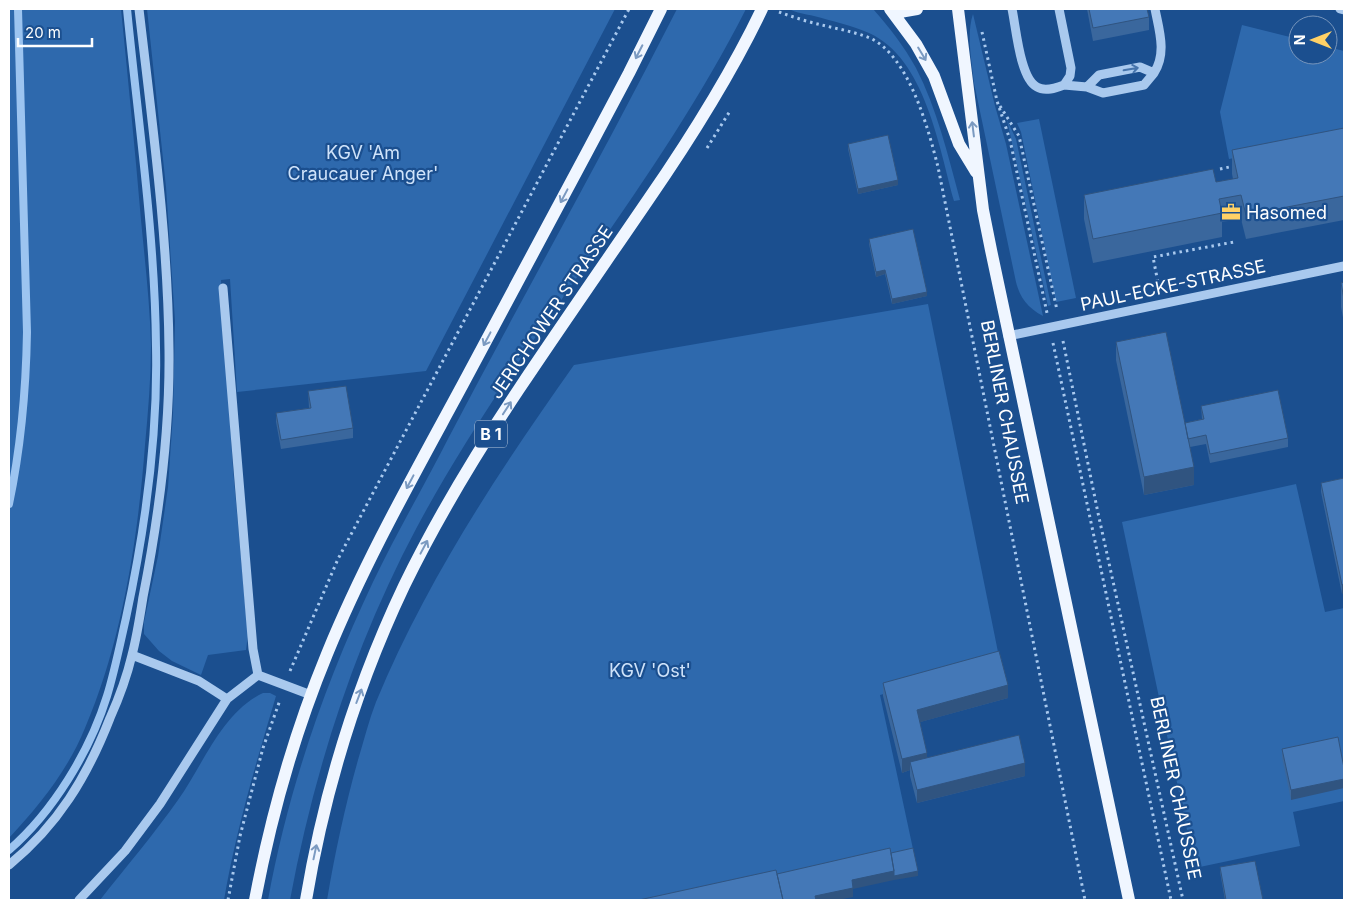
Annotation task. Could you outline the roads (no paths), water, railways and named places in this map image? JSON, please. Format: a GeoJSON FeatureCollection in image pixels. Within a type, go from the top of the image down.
{"type":"FeatureCollection","features":[{"type":"Feature","properties":{"kind":"main road","name":"JERICHOWER STRASSE"},"geometry":{"type":"LineString","coordinates":[[255,900],[280,791],[311,695],[342,619],[375,551],[661,9]]}},
{"type":"Feature","properties":{"kind":"main road","name":"JERICHOWER STRASSE"},"geometry":{"type":"LineString","coordinates":[[306,900],[334,776],[354,710],[386,628],[416,563],[453,494],[515,396],[662,180],[717,95],[762,9]]}},
{"type":"Feature","properties":{"kind":"main road","name":"BERLINER CHAUSSEE"},"geometry":{"type":"LineString","coordinates":[[892,11],[917,9]]}},
{"type":"Feature","properties":{"kind":"main road","name":"BERLINER CHAUSSEE"},"geometry":{"type":"LineString","coordinates":[[958,9],[989,242],[1129,900]]}},
{"type":"Feature","properties":{"kind":"main road","name":"BERLINER CHAUSSEE"},"geometry":{"type":"LineString","coordinates":[[892,11],[916,44],[934,76],[959,144],[979,178]]}},
{"type":"Feature","properties":{"kind":"street"},"geometry":{"type":"LineString","coordinates":[[9,865],[39,838],[56,818],[86,773],[121,693],[132,655],[155,538],[166,440],[169,351],[168,300],[160,200],[139,9]]}},
{"type":"Feature","properties":{"kind":"street"},"geometry":{"type":"LineString","coordinates":[[1012,9],[1024,69],[1030,81],[1036,87],[1045,90],[1064,86],[1088,87],[1103,93],[1144,86],[1158,67],[1162,44],[1155,9]]}},
{"type":"Feature","properties":{"kind":"street"},"geometry":{"type":"LineString","coordinates":[[1059,9],[1071,68],[1070,76],[1064,86]]}},
{"type":"Feature","properties":{"kind":"street"},"geometry":{"type":"LineString","coordinates":[[1340,9],[1344,10]]}},
{"type":"Feature","properties":{"kind":"street"},"geometry":{"type":"LineString","coordinates":[[1088,87],[1099,75],[1140,67],[1154,73]]}},
{"type":"Feature","properties":{"kind":"street","name":"PAUL-ECKE-STRASSE"},"geometry":{"type":"LineString","coordinates":[[1008,336],[1344,266]]}},
{"type":"Feature","properties":{"kind":"street"},"geometry":{"type":"LineString","coordinates":[[223,288],[253,650],[258,674]]}},
{"type":"Feature","properties":{"kind":"street"},"geometry":{"type":"LineString","coordinates":[[132,655],[199,681],[227,699]]}},
{"type":"Feature","properties":{"kind":"street"},"geometry":{"type":"LineString","coordinates":[[258,674],[311,695]]}},
{"type":"Feature","properties":{"kind":"street"},"geometry":{"type":"LineString","coordinates":[[79,900],[124,851],[160,804],[227,699],[258,674]]}},
{"type":"Feature","properties":{"kind":"waterway"},"geometry":{"type":"LineString","coordinates":[[9,504],[22,418],[27,332],[18,9]]}},
{"type":"Feature","properties":{"kind":"waterway"},"geometry":{"type":"LineString","coordinates":[[9,850],[25,835],[55,799],[80,759],[100,717],[110,686],[133,585],[149,484],[155,415],[155,305],[153,262],[127,9]]}},
{"type":"Feature","properties":{"kind":"place","name":"Hasomed"},"geometry":{"type":"Point","coordinates":[1231,212]}},
{"type":"Feature","properties":{"kind":"park label","name":"KGV 'Am Craucauer Anger'"},"geometry":{"type":"Point","coordinates":[363,162]}},
{"type":"Feature","properties":{"kind":"park label","name":"KGV 'Ost'"},"geometry":{"type":"Point","coordinates":[650,670]}}]}
